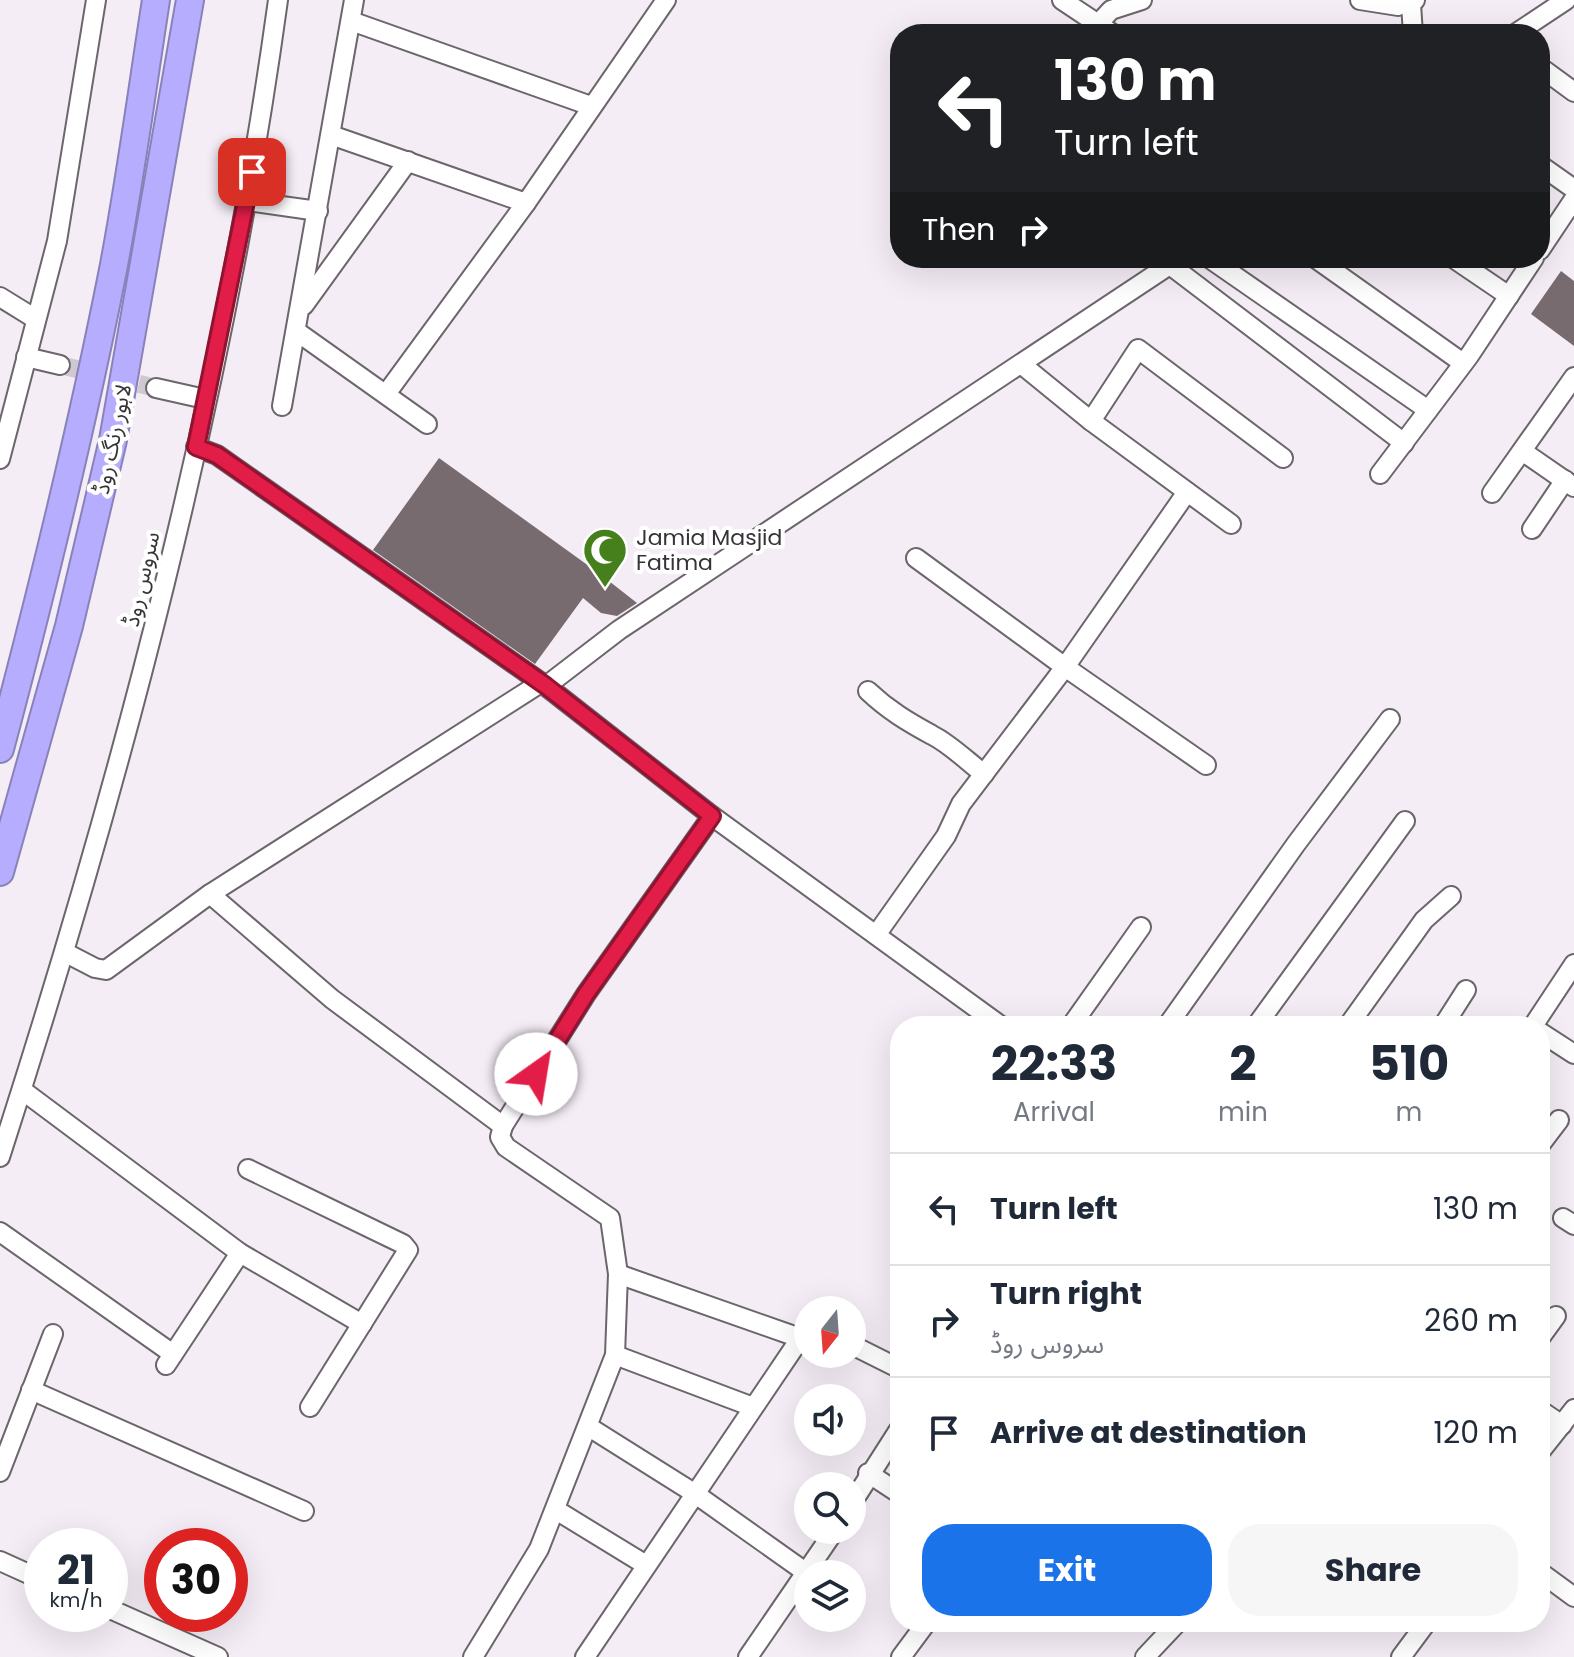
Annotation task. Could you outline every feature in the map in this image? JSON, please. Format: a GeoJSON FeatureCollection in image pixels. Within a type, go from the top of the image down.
{"type":"FeatureCollection","features":[{"type":"Feature","properties":{"kind":"highway","name":"لاہور رنگ روڈ"},"geometry":{"type":"LineString","coordinates":[[0,749],[47,573],[90,381],[113,266],[156,0]]}},
{"type":"Feature","properties":{"kind":"highway","name":"لاہور رنگ روڈ"},"geometry":{"type":"LineString","coordinates":[[0,872],[69,626],[113,440],[190,0]]}},
{"type":"Feature","properties":{"kind":"street"},"geometry":{"type":"LineString","coordinates":[[0,459],[34,318],[57,241],[96,0]]}},
{"type":"Feature","properties":{"kind":"street","name":"سروس روڈ"},"geometry":{"type":"LineString","coordinates":[[0,1157],[66,953],[157,618],[247,201],[278,0]]}},
{"type":"Feature","properties":{"kind":"street"},"geometry":{"type":"LineString","coordinates":[[282,406],[354,0]]}},
{"type":"Feature","properties":{"kind":"street"},"geometry":{"type":"LineString","coordinates":[[1062,0],[1098,24]]}},
{"type":"Feature","properties":{"kind":"street"},"geometry":{"type":"LineString","coordinates":[[1107,24],[1111,10],[1142,0]]}},
{"type":"Feature","properties":{"kind":"street"},"geometry":{"type":"LineString","coordinates":[[1360,0],[1374,5],[1413,2],[1413,24]]}},
{"type":"Feature","properties":{"kind":"street"},"geometry":{"type":"LineString","coordinates":[[386,394],[526,203],[661,1]]}},
{"type":"Feature","properties":{"kind":"street"},"geometry":{"type":"LineString","coordinates":[[1532,24],[1570,1]]}},
{"type":"Feature","properties":{"kind":"street"},"geometry":{"type":"LineString","coordinates":[[351,21],[591,106]]}},
{"type":"Feature","properties":{"kind":"street"},"geometry":{"type":"LineString","coordinates":[[1550,74],[1574,92]]}},
{"type":"Feature","properties":{"kind":"street"},"geometry":{"type":"LineString","coordinates":[[331,135],[526,203]]}},
{"type":"Feature","properties":{"kind":"street"},"geometry":{"type":"LineString","coordinates":[[301,309],[408,161]]}},
{"type":"Feature","properties":{"kind":"street"},"geometry":{"type":"LineString","coordinates":[[1550,172],[1574,189]]}},
{"type":"Feature","properties":{"kind":"street"},"geometry":{"type":"LineString","coordinates":[[1550,235],[1574,199]]}},
{"type":"Feature","properties":{"kind":"street"},"geometry":{"type":"LineString","coordinates":[[247,201],[318,211]]}},
{"type":"Feature","properties":{"kind":"street"},"geometry":{"type":"LineString","coordinates":[[66,953],[95,968],[106,970],[210,894],[543,685],[619,630],[1166,268]]}},
{"type":"Feature","properties":{"kind":"street"},"geometry":{"type":"LineString","coordinates":[[1183,268],[1404,443]]}},
{"type":"Feature","properties":{"kind":"street"},"geometry":{"type":"LineString","coordinates":[[1223,268],[1428,410]]}},
{"type":"Feature","properties":{"kind":"street"},"geometry":{"type":"LineString","coordinates":[[1329,268],[1463,363]]}},
{"type":"Feature","properties":{"kind":"street"},"geometry":{"type":"LineString","coordinates":[[1468,268],[1509,296]]}},
{"type":"Feature","properties":{"kind":"street"},"geometry":{"type":"LineString","coordinates":[[1380,474],[1463,363],[1527,268]]}},
{"type":"Feature","properties":{"kind":"street"},"geometry":{"type":"LineString","coordinates":[[0,297],[34,318]]}},
{"type":"Feature","properties":{"kind":"street"},"geometry":{"type":"LineString","coordinates":[[296,331],[427,424]]}},
{"type":"Feature","properties":{"kind":"street"},"geometry":{"type":"LineString","coordinates":[[1091,421],[1138,349],[1283,458]]}},
{"type":"Feature","properties":{"kind":"street"},"geometry":{"type":"LineString","coordinates":[[26,357],[60,365]]}},
{"type":"Feature","properties":{"kind":"street"},"geometry":{"type":"LineString","coordinates":[[1021,364],[1091,421],[1231,524]]}},
{"type":"Feature","properties":{"kind":"street"},"geometry":{"type":"LineString","coordinates":[[1492,493],[1574,377]]}},
{"type":"Feature","properties":{"kind":"street"},"geometry":{"type":"LineString","coordinates":[[156,388],[205,399]]}},
{"type":"Feature","properties":{"kind":"street"},"geometry":{"type":"LineString","coordinates":[[196,447],[217,455],[543,685],[712,816],[987,1016]]}},
{"type":"Feature","properties":{"kind":"street"},"geometry":{"type":"LineString","coordinates":[[1522,451],[1569,483],[1532,529]]}},
{"type":"Feature","properties":{"kind":"street"},"geometry":{"type":"LineString","coordinates":[[876,935],[946,836],[961,804],[1065,667],[1187,492]]}},
{"type":"Feature","properties":{"kind":"street"},"geometry":{"type":"LineString","coordinates":[[916,558],[1206,765]]}},
{"type":"Feature","properties":{"kind":"street"},"geometry":{"type":"LineString","coordinates":[[868,691],[888,710],[919,731],[931,734],[984,774]]}},
{"type":"Feature","properties":{"kind":"street"},"geometry":{"type":"LineString","coordinates":[[1174,1016],[1296,844],[1390,719]]}},
{"type":"Feature","properties":{"kind":"street"},"geometry":{"type":"LineString","coordinates":[[473,1657],[539,1549],[615,1355],[618,1274],[610,1218],[506,1147],[500,1137],[503,1126],[586,994],[712,816]]}},
{"type":"Feature","properties":{"kind":"street"},"geometry":{"type":"LineString","coordinates":[[1263,1016],[1405,821]]}},
{"type":"Feature","properties":{"kind":"street"},"geometry":{"type":"LineString","coordinates":[[210,894],[332,999],[503,1126]]}},
{"type":"Feature","properties":{"kind":"street"},"geometry":{"type":"LineString","coordinates":[[1355,1016],[1424,920],[1451,896]]}},
{"type":"Feature","properties":{"kind":"street"},"geometry":{"type":"LineString","coordinates":[[1078,1016],[1141,927]]}},
{"type":"Feature","properties":{"kind":"street"},"geometry":{"type":"LineString","coordinates":[[1540,1016],[1574,964]]}},
{"type":"Feature","properties":{"kind":"street"},"geometry":{"type":"LineString","coordinates":[[1449,1016],[1466,990]]}},
{"type":"Feature","properties":{"kind":"street"},"geometry":{"type":"LineString","coordinates":[[1550,1038],[1574,1054]]}},
{"type":"Feature","properties":{"kind":"street"},"geometry":{"type":"LineString","coordinates":[[22,1090],[240,1253],[362,1324]]}},
{"type":"Feature","properties":{"kind":"street"},"geometry":{"type":"LineString","coordinates":[[1550,1132],[1559,1120]]}},
{"type":"Feature","properties":{"kind":"street"},"geometry":{"type":"LineString","coordinates":[[248,1169],[403,1244],[408,1250],[310,1407]]}},
{"type":"Feature","properties":{"kind":"street"},"geometry":{"type":"LineString","coordinates":[[0,1232],[169,1360],[240,1253]]}},
{"type":"Feature","properties":{"kind":"street"},"geometry":{"type":"LineString","coordinates":[[618,1274],[794,1330]]}},
{"type":"Feature","properties":{"kind":"street"},"geometry":{"type":"LineString","coordinates":[[1550,1324],[1556,1316]]}},
{"type":"Feature","properties":{"kind":"street"},"geometry":{"type":"LineString","coordinates":[[0,1472],[53,1334]]}},
{"type":"Feature","properties":{"kind":"street"},"geometry":{"type":"LineString","coordinates":[[585,1657],[794,1348]]}},
{"type":"Feature","properties":{"kind":"street"},"geometry":{"type":"LineString","coordinates":[[866,1352],[890,1364]]}},
{"type":"Feature","properties":{"kind":"street"},"geometry":{"type":"LineString","coordinates":[[615,1355],[753,1407]]}},
{"type":"Feature","properties":{"kind":"street"},"geometry":{"type":"LineString","coordinates":[[31,1390],[304,1511]]}},
{"type":"Feature","properties":{"kind":"street"},"geometry":{"type":"LineString","coordinates":[[1550,1440],[1574,1409]]}},
{"type":"Feature","properties":{"kind":"street"},"geometry":{"type":"LineString","coordinates":[[1550,1417],[1562,1425]]}},
{"type":"Feature","properties":{"kind":"street"},"geometry":{"type":"LineString","coordinates":[[589,1427],[694,1493],[794,1564]]}},
{"type":"Feature","properties":{"kind":"street"},"geometry":{"type":"LineString","coordinates":[[866,1477],[890,1442]]}},
{"type":"Feature","properties":{"kind":"street"},"geometry":{"type":"LineString","coordinates":[[868,1473],[890,1487]]}},
{"type":"Feature","properties":{"kind":"street"},"geometry":{"type":"LineString","coordinates":[[556,1510],[646,1565]]}},
{"type":"Feature","properties":{"kind":"street"},"geometry":{"type":"LineString","coordinates":[[812,1560],[824,1544]]}},
{"type":"Feature","properties":{"kind":"street"},"geometry":{"type":"LineString","coordinates":[[0,1561],[24,1572]]}},
{"type":"Feature","properties":{"kind":"street"},"geometry":{"type":"LineString","coordinates":[[1550,1579],[1574,1597]]}},
{"type":"Feature","properties":{"kind":"street"},"geometry":{"type":"LineString","coordinates":[[748,1657],[794,1586]]}},
{"type":"Feature","properties":{"kind":"street"},"geometry":{"type":"LineString","coordinates":[[128,1617],[218,1657]]}},
{"type":"Feature","properties":{"kind":"street"},"geometry":{"type":"LineString","coordinates":[[901,1657],[920,1632]]}},
{"type":"Feature","properties":{"kind":"street"},"geometry":{"type":"LineString","coordinates":[[1145,1657],[1169,1632]]}},
{"type":"Feature","properties":{"kind":"street"},"geometry":{"type":"LineString","coordinates":[[1401,1657],[1420,1632]]}},
{"type":"Feature","properties":{"kind":"building"},"geometry":{"type":"Polygon","coordinates":[[[1561,271],[1574,281],[1574,346],[1531,314],[1561,271]]]}},
{"type":"Feature","properties":{"kind":"building"},"geometry":{"type":"Polygon","coordinates":[[[439,458],[637,603],[617,616],[601,613],[583,598],[535,664],[373,550],[439,458]]]}},
{"type":"Feature","properties":{"kind":"tunnel"},"geometry":{"type":"LineString","coordinates":[[60,365],[156,388]]}},
{"type":"Feature","properties":{"kind":"place","name":"Jamia Masjid Fatima"},"geometry":{"type":"Point","coordinates":[605,589]}},
{"type":"Feature","properties":{"kind":"route"},"geometry":{"type":"LineString","coordinates":[[252,172],[196,447],[217,455],[353,554],[546,686],[712,816],[586,994],[536,1074]]}}]}
